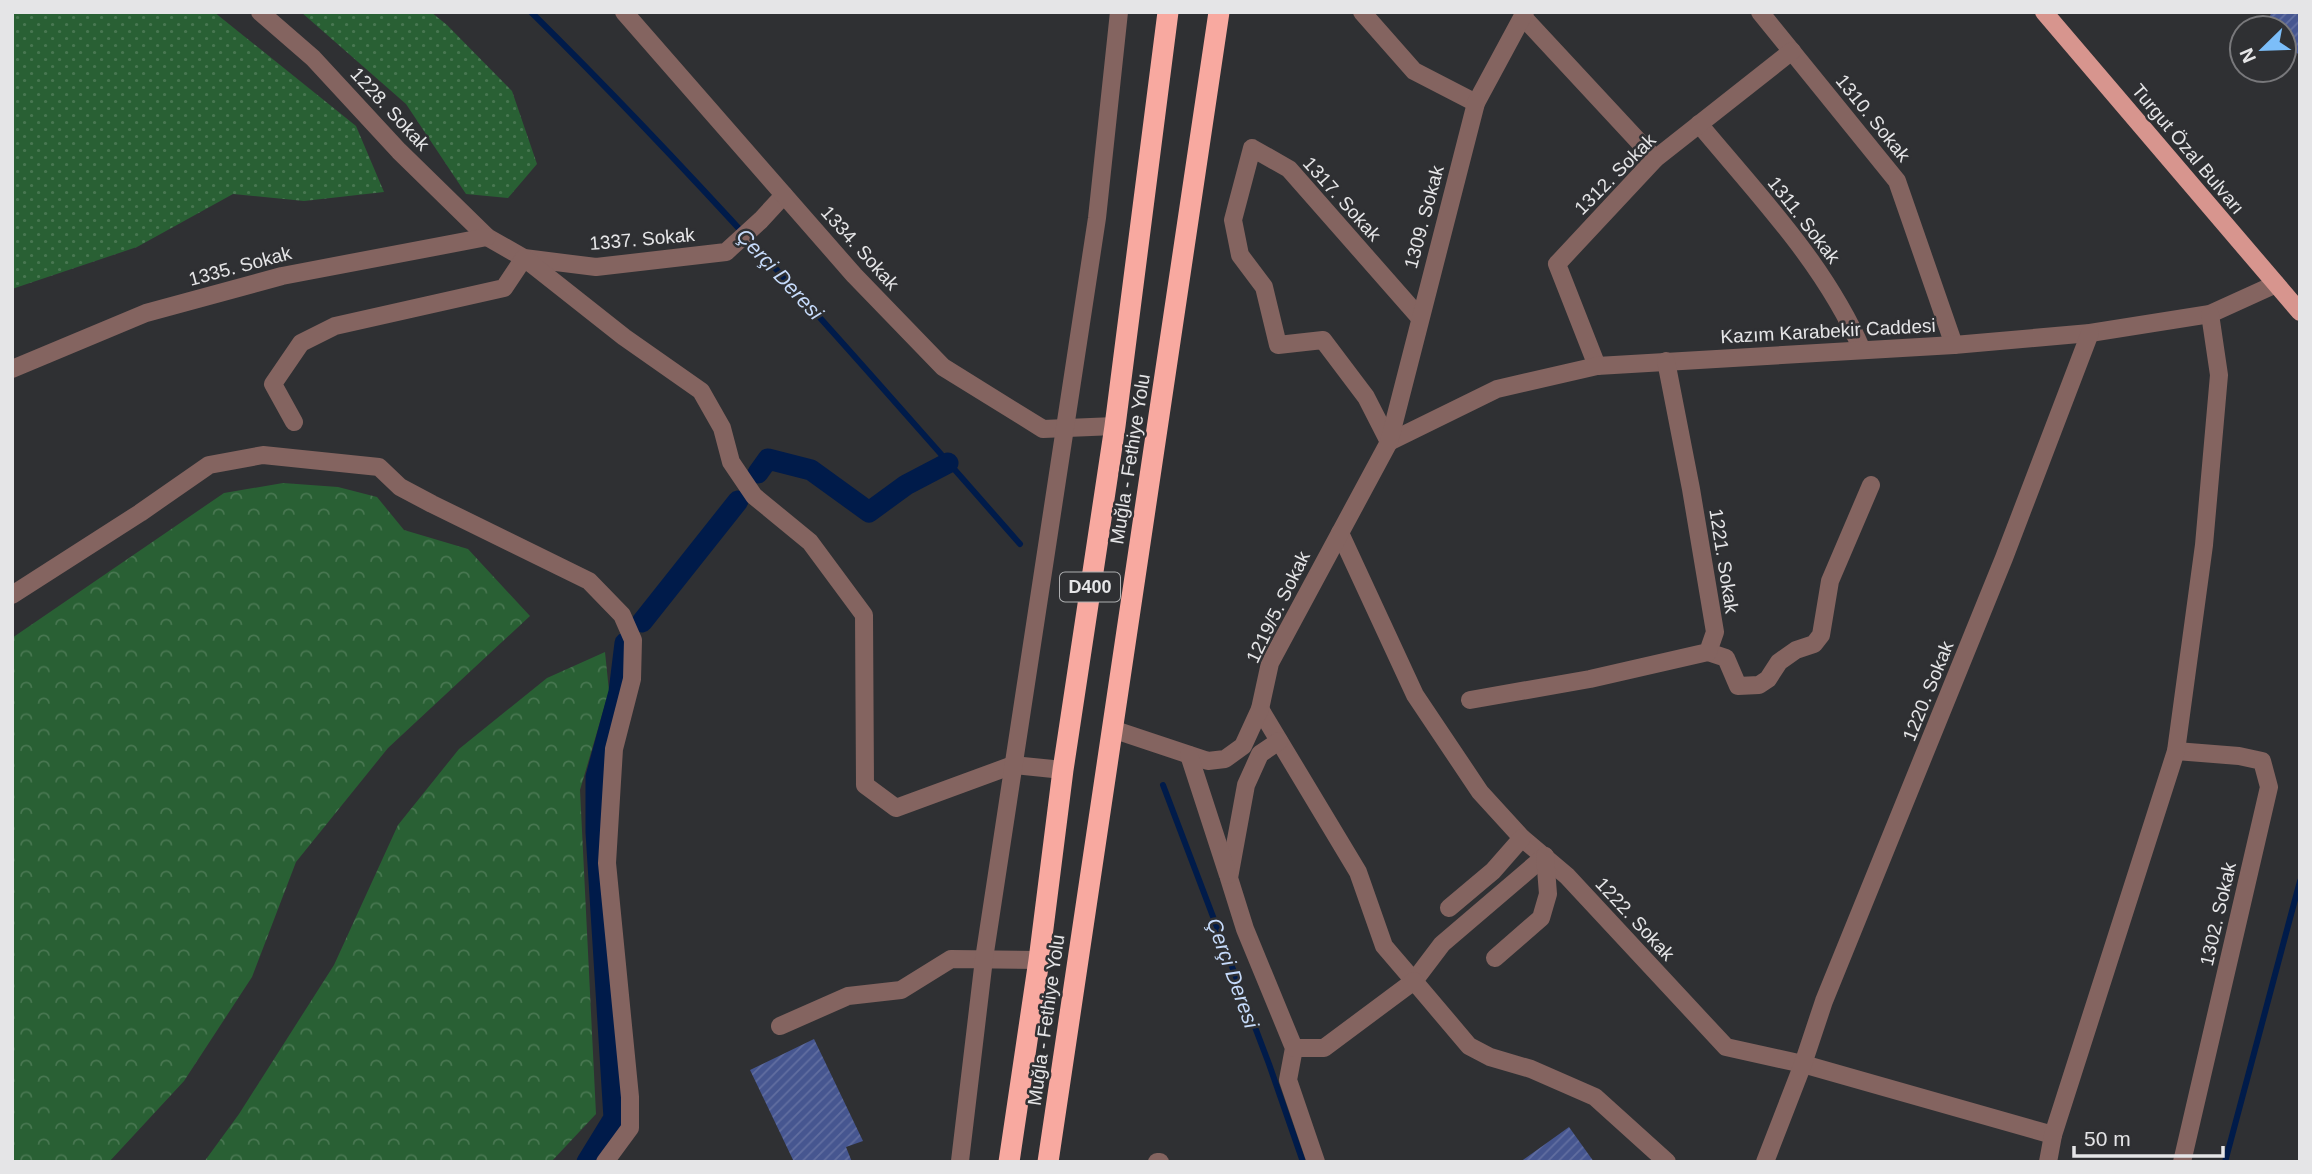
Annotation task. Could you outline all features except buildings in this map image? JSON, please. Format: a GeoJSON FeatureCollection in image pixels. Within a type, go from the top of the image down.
{"type":"FeatureCollection","features":[{"type":"Feature","properties":{"kind":"highway","name":"Muğla - Fethiye Yolu"},"geometry":{"type":"LineString","coordinates":[[1009,1162],[1039,960],[1063,770],[1115,426],[1168,12]]}},
{"type":"Feature","properties":{"kind":"highway","name":"Muğla - Fethiye Yolu"},"geometry":{"type":"LineString","coordinates":[[1048,1162],[1219,12]]}},
{"type":"Feature","properties":{"kind":"main road","name":"Turgut Özal Bulvarı"},"geometry":{"type":"LineString","coordinates":[[2044,12],[2300,312]]}},
{"type":"Feature","properties":{"kind":"street","name":"1228. Sokak"},"geometry":{"type":"LineString","coordinates":[[260,12],[313,58],[400,151],[487,237]]}},
{"type":"Feature","properties":{"kind":"street","name":"1334. Sokak"},"geometry":{"type":"LineString","coordinates":[[624,12],[854,275],[943,367],[1043,429],[1115,426]]}},
{"type":"Feature","properties":{"kind":"street"},"geometry":{"type":"LineString","coordinates":[[969,1162],[960,1162],[976,1019],[1097,218],[1119,12]]}},
{"type":"Feature","properties":{"kind":"street"},"geometry":{"type":"LineString","coordinates":[[1362,12],[1415,71],[1476,103]]}},
{"type":"Feature","properties":{"kind":"street","name":"1310. Sokak"},"geometry":{"type":"LineString","coordinates":[[1760,12],[1897,181],[1954,345]]}},
{"type":"Feature","properties":{"kind":"street"},"geometry":{"type":"LineString","coordinates":[[1524,15],[1655,159]]}},
{"type":"Feature","properties":{"kind":"street","name":"1309. Sokak"},"geometry":{"type":"LineString","coordinates":[[1389,442],[1476,103],[1524,15]]}},
{"type":"Feature","properties":{"kind":"street","name":"1312. Sokak"},"geometry":{"type":"LineString","coordinates":[[1597,366],[1557,264],[1655,159],[1792,51]]}},
{"type":"Feature","properties":{"kind":"street","name":"1311. Sokak"},"geometry":{"type":"LineString","coordinates":[[1699,124],[1814,263],[1848,317],[1862,350]]}},
{"type":"Feature","properties":{"kind":"street","name":"1317. Sokak"},"geometry":{"type":"LineString","coordinates":[[1389,442],[1366,397],[1323,340],[1278,345],[1265,287],[1240,255],[1233,220],[1252,148],[1289,169],[1420,318]]}},
{"type":"Feature","properties":{"kind":"street","name":"1337. Sokak"},"geometry":{"type":"LineString","coordinates":[[487,237],[524,258],[596,267],[726,252],[784,195]]}},
{"type":"Feature","properties":{"kind":"street","name":"1335. Sokak"},"geometry":{"type":"LineString","coordinates":[[12,369],[158,310],[282,276],[487,237]]}},
{"type":"Feature","properties":{"kind":"street"},"geometry":{"type":"LineString","coordinates":[[294,422],[273,384],[302,343],[335,326],[504,288],[524,258],[624,337],[701,391],[722,428],[730,462],[754,496],[810,542],[864,615],[866,785],[895,808],[1013,765],[1063,770]]}},
{"type":"Feature","properties":{"kind":"street","name":"Kazım Karabekir Caddesi"},"geometry":{"type":"LineString","coordinates":[[1389,442],[1497,389],[1597,366],[1954,345],[2090,332],[2210,314],[2276,284]]}},
{"type":"Feature","properties":{"kind":"street"},"geometry":{"type":"LineString","coordinates":[[2048,1162],[2053,1135],[2176,751],[2204,545],[2219,375],[2210,314]]}},
{"type":"Feature","properties":{"kind":"street","name":"1220. Sokak"},"geometry":{"type":"LineString","coordinates":[[1765,1162],[1824,1001],[1998,571],[2090,332]]}},
{"type":"Feature","properties":{"kind":"street","name":"1221. Sokak"},"geometry":{"type":"LineString","coordinates":[[1667,361],[1715,632],[1708,652]]}},
{"type":"Feature","properties":{"kind":"street","name":"1219/5. Sokak"},"geometry":{"type":"LineString","coordinates":[[1112,729],[1208,761],[1225,759],[1243,746],[1260,709],[1270,663],[1389,442]]}},
{"type":"Feature","properties":{"kind":"street"},"geometry":{"type":"LineString","coordinates":[[12,595],[209,465],[263,454],[379,467],[400,487],[590,581],[622,615],[633,640],[632,679],[614,749],[607,863],[631,1097],[629,1128],[605,1162]]}},
{"type":"Feature","properties":{"kind":"street"},"geometry":{"type":"LineString","coordinates":[[1471,700],[1590,679],[1708,652],[1726,658],[1738,686],[1759,685],[1768,679],[1779,662],[1796,650],[1814,644],[1821,635],[1829,582],[1871,485]]}},
{"type":"Feature","properties":{"kind":"street","name":"1222. Sokak"},"geometry":{"type":"LineString","coordinates":[[1340,533],[1415,695],[1480,792],[1522,838],[1567,876],[1726,1046],[1803,1064],[2053,1135]]}},
{"type":"Feature","properties":{"kind":"street"},"geometry":{"type":"LineString","coordinates":[[1260,709],[1358,872],[1384,946],[1469,1046],[1490,1057],[1531,1069],[1595,1097],[1667,1162]]}},
{"type":"Feature","properties":{"kind":"street"},"geometry":{"type":"LineString","coordinates":[[1229,878],[1245,785],[1260,754],[1279,741]]}},
{"type":"Feature","properties":{"kind":"street","name":"1302. Sokak"},"geometry":{"type":"LineString","coordinates":[[2176,751],[2239,756],[2262,761],[2269,787],[2182,1162]]}},
{"type":"Feature","properties":{"kind":"street"},"geometry":{"type":"LineString","coordinates":[[1189,755],[1245,929],[1294,1048],[1288,1080],[1316,1162]]}},
{"type":"Feature","properties":{"kind":"street"},"geometry":{"type":"LineString","coordinates":[[1449,908],[1493,871],[1522,838]]}},
{"type":"Feature","properties":{"kind":"street"},"geometry":{"type":"LineString","coordinates":[[1294,1048],[1324,1048],[1414,981],[1442,944],[1545,856]]}},
{"type":"Feature","properties":{"kind":"street"},"geometry":{"type":"LineString","coordinates":[[1495,958],[1541,918],[1548,894],[1545,856]]}},
{"type":"Feature","properties":{"kind":"street"},"geometry":{"type":"LineString","coordinates":[[780,1026],[848,996],[901,989],[951,959],[1039,960]]}},
{"type":"Feature","properties":{"kind":"green space"},"geometry":{"type":"Polygon","coordinates":[[[12,12],[214,12],[356,126],[384,192],[304,201],[233,194],[137,247],[12,289],[12,12]]]}},
{"type":"Feature","properties":{"kind":"green space"},"geometry":{"type":"Polygon","coordinates":[[[301,12],[431,12],[512,91],[537,164],[508,198],[466,194],[406,104],[301,12]]]}},
{"type":"Feature","properties":{"kind":"green space"},"geometry":{"type":"Polygon","coordinates":[[[283,483],[338,487],[377,497],[404,530],[468,549],[530,616],[388,748],[296,862],[252,977],[184,1081],[109,1162],[12,1162],[12,638],[224,493],[283,483]]]}},
{"type":"Feature","properties":{"kind":"green space"},"geometry":{"type":"Polygon","coordinates":[[[605,652],[609,691],[580,790],[596,1114],[551,1162],[204,1162],[239,1114],[334,965],[398,825],[459,749],[547,678],[605,652]]]}},
{"type":"Feature","properties":{"kind":"waterway","name":"Çerçi Deresi"},"geometry":{"type":"LineString","coordinates":[[531,12],[719,207],[1020,544]]}},
{"type":"Feature","properties":{"kind":"waterway"},"geometry":{"type":"LineString","coordinates":[[758,473],[768,459],[811,470],[869,512],[906,485],[948,463]]}},
{"type":"Feature","properties":{"kind":"waterway"},"geometry":{"type":"LineString","coordinates":[[642,622],[738,501]]}},
{"type":"Feature","properties":{"kind":"waterway"},"geometry":{"type":"LineString","coordinates":[[587,1162],[614,1118],[596,832],[596,777],[619,692],[625,643]]}},
{"type":"Feature","properties":{"kind":"waterway","name":"Çerçi Deresi"},"geometry":{"type":"LineString","coordinates":[[1163,785],[1269,1064],[1303,1162]]}},
{"type":"Feature","properties":{"kind":"waterway"},"geometry":{"type":"LineString","coordinates":[[2225,1162],[2300,881]]}}]}
